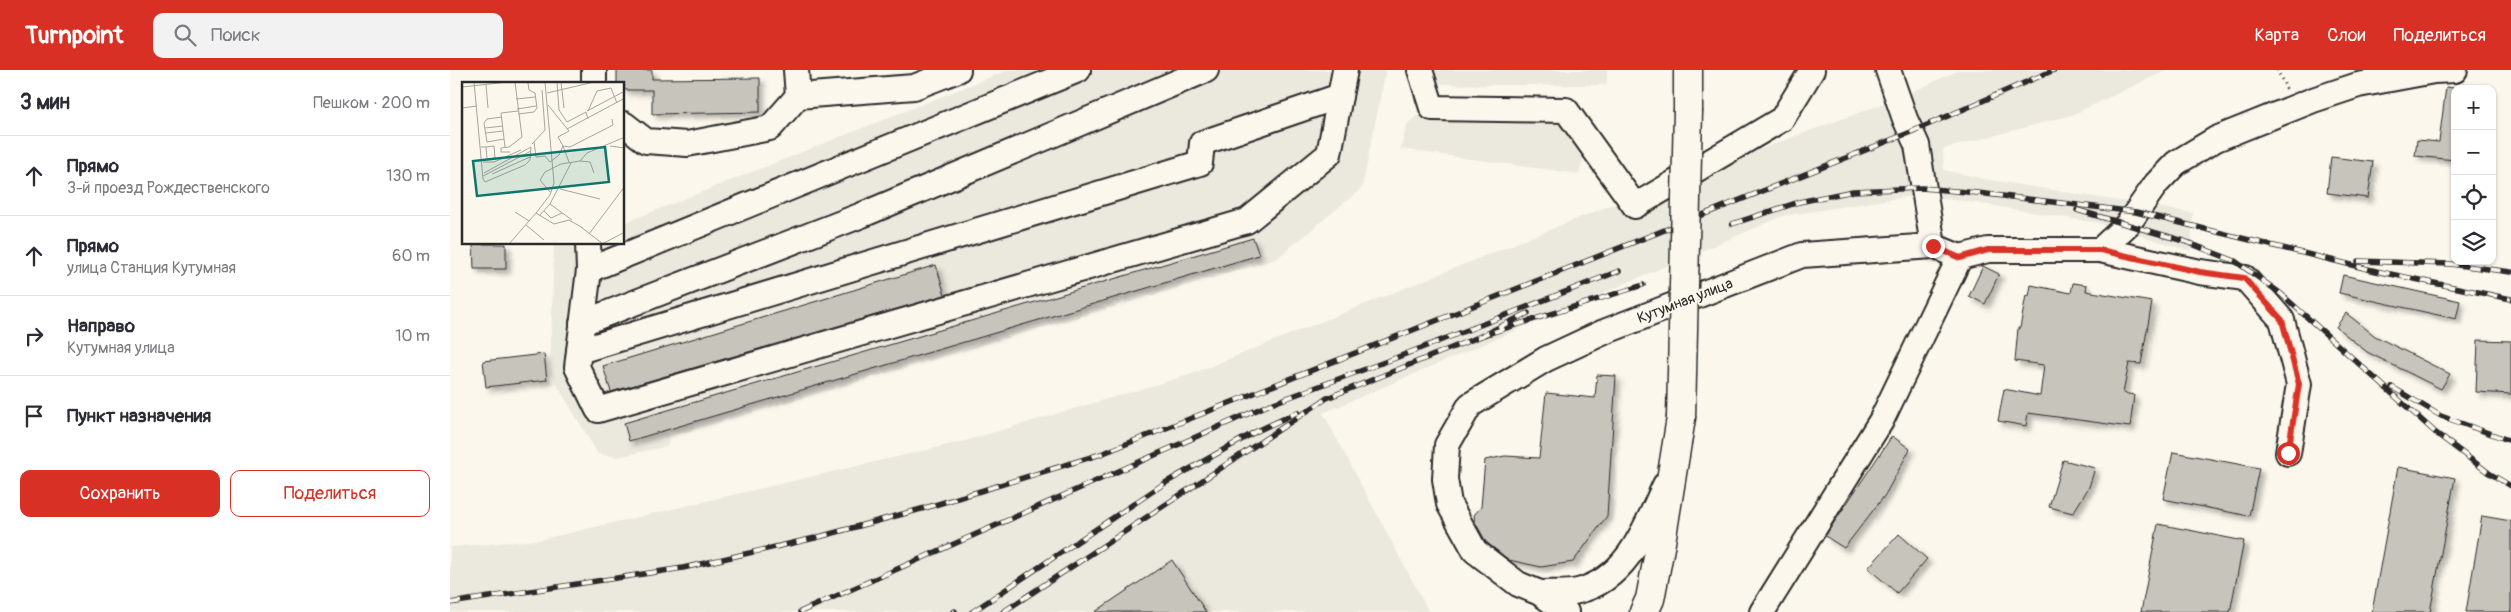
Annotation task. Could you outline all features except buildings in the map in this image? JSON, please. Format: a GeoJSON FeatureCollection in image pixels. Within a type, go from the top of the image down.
{"type":"FeatureCollection","features":[{"type":"Feature","properties":{"kind":"main road"},"geometry":{"type":"LineString","coordinates":[[1644,612],[1650,598],[1675,463],[1681,418],[1688,70]]}},
{"type":"Feature","properties":{"kind":"street"},"geometry":{"type":"LineString","coordinates":[[796,70],[798,96]]}},
{"type":"Feature","properties":{"kind":"street"},"geometry":{"type":"LineString","coordinates":[[625,125],[646,141],[687,144],[770,128],[798,96],[880,80],[914,87],[958,70]]}},
{"type":"Feature","properties":{"kind":"street"},"geometry":{"type":"LineString","coordinates":[[589,270],[1078,70]]}},
{"type":"Feature","properties":{"kind":"street"},"geometry":{"type":"LineString","coordinates":[[582,323],[862,215],[1206,70]]}},
{"type":"Feature","properties":{"kind":"street"},"geometry":{"type":"LineString","coordinates":[[588,245],[589,270],[577,366],[598,410],[1248,221],[1329,154],[1345,70]]}},
{"type":"Feature","properties":{"kind":"street"},"geometry":{"type":"LineString","coordinates":[[1420,70],[1432,108],[1566,110],[1635,206],[1782,119],[1812,70]]}},
{"type":"Feature","properties":{"kind":"street"},"geometry":{"type":"LineString","coordinates":[[1888,70],[1905,119],[1917,145],[1933,246]]}},
{"type":"Feature","properties":{"kind":"street"},"geometry":{"type":"LineString","coordinates":[[2100,250],[2128,224],[2156,184],[2176,163],[2216,140],[2313,100],[2358,85],[2434,71],[2454,70]]}},
{"type":"Feature","properties":{"kind":"street"},"geometry":{"type":"LineString","coordinates":[[579,351],[1200,163],[1202,143],[1340,96]]}},
{"type":"Feature","properties":{"kind":"street","name":"Кутумная улица"},"geometry":{"type":"LineString","coordinates":[[1540,593],[1518,584],[1476,551],[1462,530],[1449,504],[1445,479],[1447,445],[1470,405],[1546,360],[1604,332],[1802,255],[1933,246],[1960,258]]}},
{"type":"Feature","properties":{"kind":"street"},"geometry":{"type":"LineString","coordinates":[[1762,612],[1881,421],[1960,258],[1988,250],[2100,250],[2200,272],[2244,278],[2282,320],[2299,384],[2288,453]]}},
{"type":"Feature","properties":{"kind":"street"},"geometry":{"type":"LineString","coordinates":[[1540,593],[1577,591],[1592,586],[1612,574],[1634,549],[1675,463]]}},
{"type":"Feature","properties":{"kind":"street"},"geometry":{"type":"LineString","coordinates":[[1540,593],[1566,612]]}},
{"type":"Feature","properties":{"kind":"shaded area"},"geometry":{"type":"Polygon","coordinates":[[[1008,70],[1386,70],[1362,188],[1276,259],[669,437],[668,446],[618,457],[598,454],[550,373],[554,245],[625,245],[625,223],[1008,70]]]}},
{"type":"Feature","properties":{"kind":"shaded area"},"geometry":{"type":"Polygon","coordinates":[[[1434,70],[1607,70],[1607,85],[1435,84],[1434,70]]]}},
{"type":"Feature","properties":{"kind":"shaded area"},"geometry":{"type":"Polygon","coordinates":[[[1959,70],[2167,70],[2072,115],[1943,149],[1944,170],[1984,179],[2193,213],[2191,251],[2098,223],[1957,200],[1904,197],[1783,216],[1323,413],[1429,612],[450,612],[450,547],[539,540],[961,442],[1189,375],[1606,207],[1906,95],[1959,70]]]}},
{"type":"Feature","properties":{"kind":"shaded area"},"geometry":{"type":"Polygon","coordinates":[[[1437,100],[1550,104],[1592,126],[1579,174],[1400,149],[1408,123],[1437,100]]]}},
{"type":"Feature","properties":{"kind":"railway"},"geometry":{"type":"LineString","coordinates":[[450,603],[683,568],[815,538],[925,508],[1101,454],[1911,132],[2054,70]]}},
{"type":"Feature","properties":{"kind":"railway"},"geometry":{"type":"LineString","coordinates":[[1732,224],[1799,202],[1853,191],[1922,188],[1978,193],[2136,212],[2376,271],[2511,299]]}},
{"type":"Feature","properties":{"kind":"railway"},"geometry":{"type":"LineString","coordinates":[[2077,210],[2184,241],[2235,261],[2280,293],[2436,433],[2489,473],[2511,486]]}},
{"type":"Feature","properties":{"kind":"railway"},"geometry":{"type":"LineString","coordinates":[[2358,261],[2450,264],[2511,272]]}},
{"type":"Feature","properties":{"kind":"railway"},"geometry":{"type":"LineString","coordinates":[[800,612],[1268,405],[1398,357],[1619,271]]}},
{"type":"Feature","properties":{"kind":"railway"},"geometry":{"type":"LineString","coordinates":[[1528,313],[1481,336],[1643,285]]}},
{"type":"Feature","properties":{"kind":"railway"},"geometry":{"type":"LineString","coordinates":[[1003,612],[1327,398],[1481,336]]}},
{"type":"Feature","properties":{"kind":"railway"},"geometry":{"type":"LineString","coordinates":[[2392,387],[2441,416],[2511,441]]}},
{"type":"Feature","properties":{"kind":"railway"},"geometry":{"type":"LineString","coordinates":[[972,612],[1165,483],[1255,432],[1298,412]]}},
{"type":"Feature","properties":{"kind":"route"},"geometry":{"type":"LineString","coordinates":[[1933,246],[1960,258],[1988,250],[2100,250],[2200,272],[2244,278],[2282,320],[2299,384],[2288,453]]}}]}
